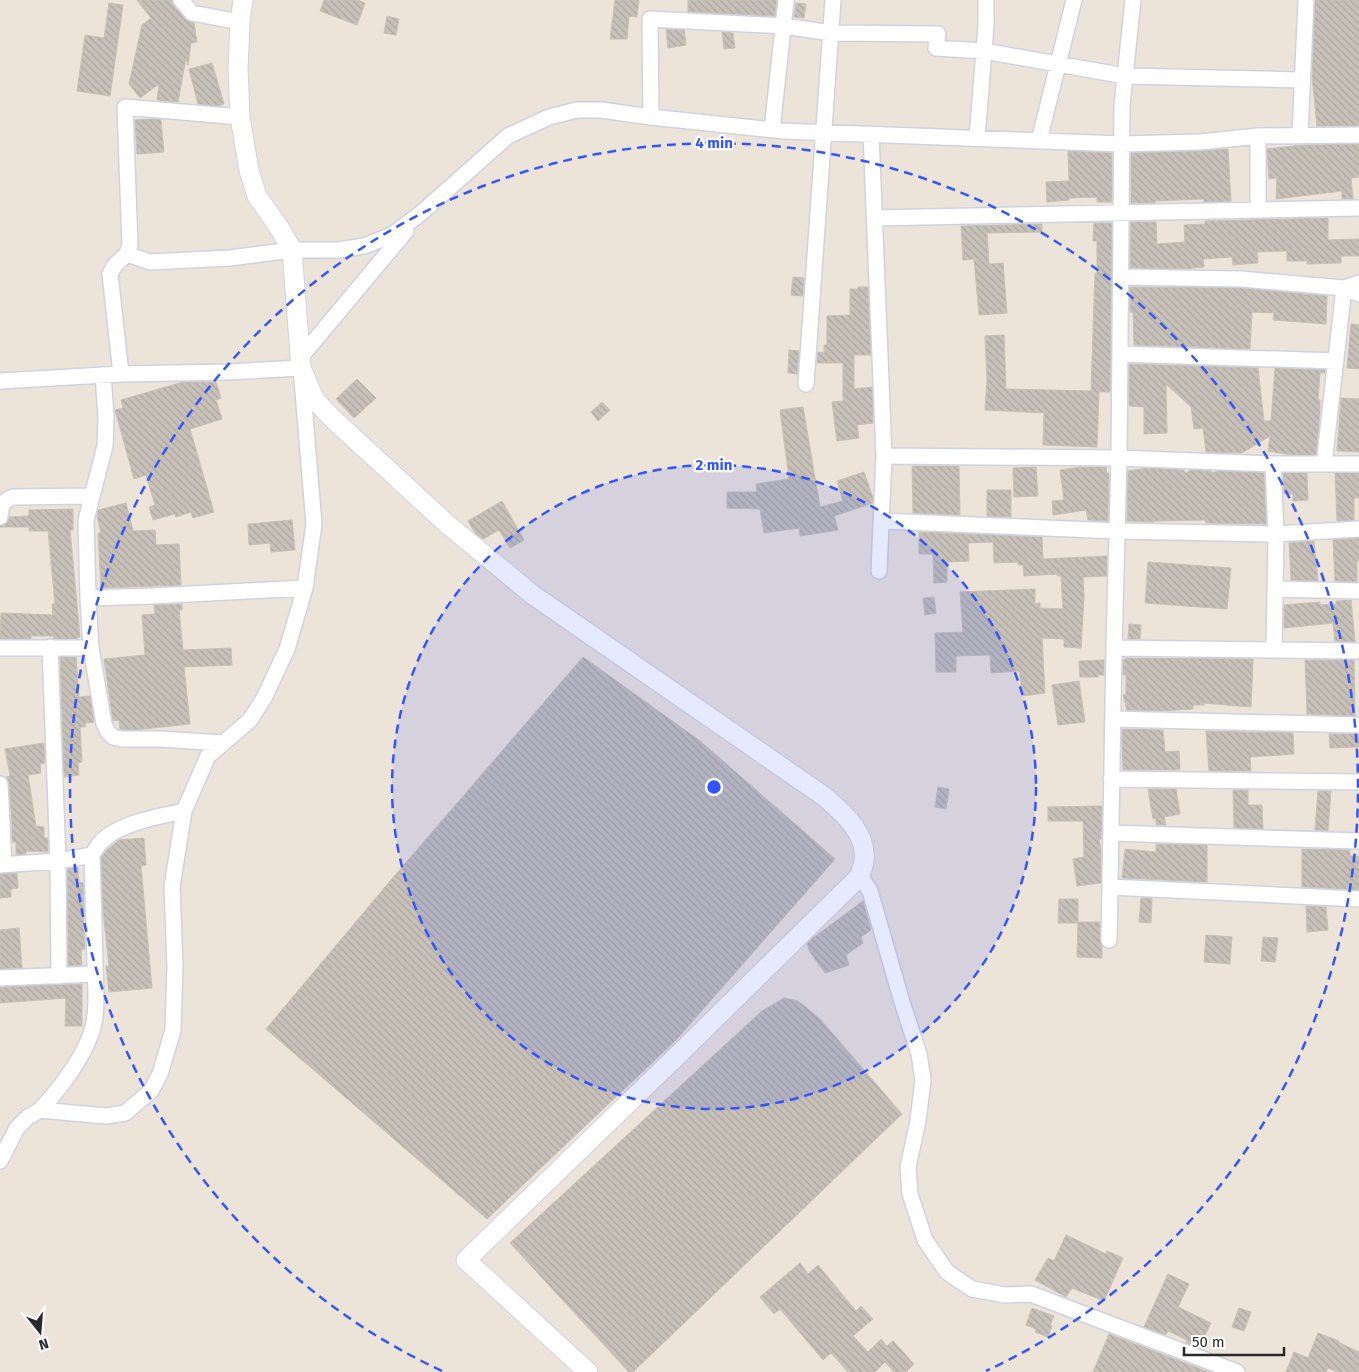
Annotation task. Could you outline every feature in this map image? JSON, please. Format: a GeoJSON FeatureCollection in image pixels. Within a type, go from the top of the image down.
{"type":"FeatureCollection","features":[{"type":"Feature","properties":{"kind":"street"},"geometry":{"type":"LineString","coordinates":[[181,0],[192,13],[240,22]]}},
{"type":"Feature","properties":{"kind":"street"},"geometry":{"type":"LineString","coordinates":[[40,1110],[106,1116],[125,1113],[151,1091],[160,1074],[173,1030],[175,967],[172,886],[184,811],[208,756],[250,720],[264,698],[287,649],[305,588],[314,524],[292,250],[257,196],[248,170],[240,117],[238,70],[243,0]]}},
{"type":"Feature","properties":{"kind":"street"},"geometry":{"type":"LineString","coordinates":[[772,130],[786,0]]}},
{"type":"Feature","properties":{"kind":"street"},"geometry":{"type":"LineString","coordinates":[[806,384],[833,0]]}},
{"type":"Feature","properties":{"kind":"street"},"geometry":{"type":"LineString","coordinates":[[977,138],[986,26],[986,0]]}},
{"type":"Feature","properties":{"kind":"street"},"geometry":{"type":"LineString","coordinates":[[1039,141],[1074,0]]}},
{"type":"Feature","properties":{"kind":"street"},"geometry":{"type":"LineString","coordinates":[[1109,940],[1112,719],[1119,458],[1122,105],[1133,0]]}},
{"type":"Feature","properties":{"kind":"street"},"geometry":{"type":"LineString","coordinates":[[1300,135],[1306,0]]}},
{"type":"Feature","properties":{"kind":"street"},"geometry":{"type":"LineString","coordinates":[[651,117],[650,19],[784,26],[831,32],[938,34],[936,48],[984,51],[1125,76],[1302,80]]}},
{"type":"Feature","properties":{"kind":"street"},"geometry":{"type":"LineString","coordinates":[[121,374],[110,274],[114,264],[127,254],[130,245],[125,108],[240,117]]}},
{"type":"Feature","properties":{"kind":"street"},"geometry":{"type":"LineString","coordinates":[[127,254],[150,262],[230,258],[292,250],[339,250],[364,246],[392,235],[420,214],[508,136],[549,117],[577,110],[601,110],[772,130],[1122,144],[1200,142],[1258,136],[1359,135]]}},
{"type":"Feature","properties":{"kind":"street"},"geometry":{"type":"LineString","coordinates":[[871,134],[884,456],[879,572]]}},
{"type":"Feature","properties":{"kind":"street"},"geometry":{"type":"LineString","coordinates":[[1258,136],[1258,210]]}},
{"type":"Feature","properties":{"kind":"street"},"geometry":{"type":"LineString","coordinates":[[874,218],[1359,208]]}},
{"type":"Feature","properties":{"kind":"street"},"geometry":{"type":"LineString","coordinates":[[0,381],[121,374],[228,372],[300,363],[420,214]]}},
{"type":"Feature","properties":{"kind":"street"},"geometry":{"type":"LineString","coordinates":[[1121,276],[1241,279],[1344,288],[1359,294]]}},
{"type":"Feature","properties":{"kind":"street"},"geometry":{"type":"LineString","coordinates":[[1344,288],[1359,282]]}},
{"type":"Feature","properties":{"kind":"street"},"geometry":{"type":"LineString","coordinates":[[1324,464],[1344,288]]}},
{"type":"Feature","properties":{"kind":"street"},"geometry":{"type":"LineString","coordinates":[[1120,354],[1336,361]]}},
{"type":"Feature","properties":{"kind":"street"},"geometry":{"type":"LineString","coordinates":[[300,363],[315,400],[333,419],[447,524],[526,589],[825,797],[846,816],[856,829],[863,845],[864,860],[860,876],[466,1260],[588,1372]]}},
{"type":"Feature","properties":{"kind":"street"},"geometry":{"type":"LineString","coordinates":[[103,376],[106,417],[104,446],[86,520],[88,598],[92,648],[104,724],[112,737],[122,739],[160,739],[223,743]]}},
{"type":"Feature","properties":{"kind":"street"},"geometry":{"type":"LineString","coordinates":[[884,456],[1119,458],[1273,464],[1359,464]]}},
{"type":"Feature","properties":{"kind":"street"},"geometry":{"type":"LineString","coordinates":[[1273,464],[1276,534],[1274,650]]}},
{"type":"Feature","properties":{"kind":"street"},"geometry":{"type":"LineString","coordinates":[[0,517],[3,503],[13,497],[92,496]]}},
{"type":"Feature","properties":{"kind":"street"},"geometry":{"type":"LineString","coordinates":[[881,521],[1117,531],[1276,534],[1359,529]]}},
{"type":"Feature","properties":{"kind":"street"},"geometry":{"type":"LineString","coordinates":[[88,598],[305,588]]}},
{"type":"Feature","properties":{"kind":"street"},"geometry":{"type":"LineString","coordinates":[[1275,589],[1359,591]]}},
{"type":"Feature","properties":{"kind":"street"},"geometry":{"type":"LineString","coordinates":[[50,647],[58,861],[59,976]]}},
{"type":"Feature","properties":{"kind":"street"},"geometry":{"type":"LineString","coordinates":[[0,648],[92,648]]}},
{"type":"Feature","properties":{"kind":"street"},"geometry":{"type":"LineString","coordinates":[[1114,648],[1359,651]]}},
{"type":"Feature","properties":{"kind":"street"},"geometry":{"type":"LineString","coordinates":[[1112,719],[1359,725]]}},
{"type":"Feature","properties":{"kind":"street"},"geometry":{"type":"LineString","coordinates":[[1111,779],[1359,782]]}},
{"type":"Feature","properties":{"kind":"street"},"geometry":{"type":"LineString","coordinates":[[0,784],[2,865],[58,861],[92,855]]}},
{"type":"Feature","properties":{"kind":"street"},"geometry":{"type":"LineString","coordinates":[[0,1161],[17,1128],[28,1117],[40,1110],[71,1071],[85,1048],[94,1024],[97,998],[92,855],[100,842],[121,828],[152,817],[184,811]]}},
{"type":"Feature","properties":{"kind":"street"},"geometry":{"type":"LineString","coordinates":[[1111,833],[1359,841]]}},
{"type":"Feature","properties":{"kind":"street"},"geometry":{"type":"LineString","coordinates":[[860,876],[870,891],[919,1054],[923,1080],[918,1121],[908,1167],[910,1194],[925,1240],[946,1272],[972,1289],[1004,1295],[1031,1294],[1237,1372]]}},
{"type":"Feature","properties":{"kind":"street"},"geometry":{"type":"LineString","coordinates":[[1110,887],[1359,899]]}},
{"type":"Feature","properties":{"kind":"street"},"geometry":{"type":"LineString","coordinates":[[0,978],[95,974]]}},
{"type":"Feature","properties":{"kind":"building"},"geometry":{"type":"Polygon","coordinates":[[[137,0],[172,0],[174,6],[185,19],[194,23],[197,42],[191,43],[188,65],[186,58],[178,102],[157,100],[159,84],[140,98],[129,84],[142,25],[151,18],[137,0]]]}},
{"type":"Feature","properties":{"kind":"building"},"geometry":{"type":"Polygon","coordinates":[[[324,0],[358,0],[365,3],[357,25],[320,11],[324,0]]]}},
{"type":"Feature","properties":{"kind":"building"},"geometry":{"type":"Polygon","coordinates":[[[615,0],[639,0],[637,17],[629,16],[627,39],[610,39],[615,0]]]}},
{"type":"Feature","properties":{"kind":"building"},"geometry":{"type":"Polygon","coordinates":[[[688,0],[777,0],[775,16],[688,12],[688,0]]]}},
{"type":"Feature","properties":{"kind":"building"},"geometry":{"type":"Polygon","coordinates":[[[1315,0],[1359,0],[1359,126],[1317,126],[1312,77],[1315,0]]]}},
{"type":"Feature","properties":{"kind":"building"},"geometry":{"type":"Polygon","coordinates":[[[109,3],[123,5],[110,96],[77,91],[85,35],[104,38],[109,3]]]}},
{"type":"Feature","properties":{"kind":"building"},"geometry":{"type":"Polygon","coordinates":[[[796,3],[806,4],[804,18],[794,17],[796,3]]]}},
{"type":"Feature","properties":{"kind":"building"},"geometry":{"type":"Polygon","coordinates":[[[387,16],[399,19],[396,35],[384,33],[387,16]]]}},
{"type":"Feature","properties":{"kind":"building"},"geometry":{"type":"Polygon","coordinates":[[[666,29],[684,30],[686,45],[668,48],[666,29]]]}},
{"type":"Feature","properties":{"kind":"building"},"geometry":{"type":"Polygon","coordinates":[[[722,32],[733,33],[735,48],[724,49],[722,32]]]}},
{"type":"Feature","properties":{"kind":"building"},"geometry":{"type":"Polygon","coordinates":[[[212,63],[224,104],[218,106],[198,104],[189,69],[212,63]]]}},
{"type":"Feature","properties":{"kind":"building"},"geometry":{"type":"Polygon","coordinates":[[[135,120],[161,120],[164,152],[137,154],[135,120]]]}},
{"type":"Feature","properties":{"kind":"building"},"geometry":{"type":"Polygon","coordinates":[[[1359,144],[1359,177],[1351,178],[1353,199],[1342,199],[1342,191],[1276,199],[1277,178],[1269,179],[1267,149],[1302,145],[1359,144]]]}},
{"type":"Feature","properties":{"kind":"building"},"geometry":{"type":"Polygon","coordinates":[[[1228,149],[1231,201],[1204,202],[1204,199],[1131,203],[1131,153],[1228,149]]]}},
{"type":"Feature","properties":{"kind":"building"},"geometry":{"type":"Polygon","coordinates":[[[1068,151],[1112,153],[1112,202],[1097,202],[1097,197],[1069,198],[1069,200],[1047,202],[1046,182],[1069,181],[1068,151]]]}},
{"type":"Feature","properties":{"kind":"building"},"geometry":{"type":"Polygon","coordinates":[[[1328,218],[1328,240],[1359,239],[1359,256],[1341,256],[1341,263],[1307,264],[1307,261],[1287,261],[1287,251],[1257,252],[1258,263],[1233,265],[1232,257],[1203,259],[1204,267],[1182,269],[1130,268],[1131,222],[1156,222],[1157,244],[1185,242],[1184,225],[1205,224],[1205,221],[1328,218]]]}},
{"type":"Feature","properties":{"kind":"building"},"geometry":{"type":"Polygon","coordinates":[[[1094,223],[1112,223],[1110,392],[1099,392],[1097,447],[1043,445],[1044,413],[985,410],[987,380],[985,336],[1004,335],[1006,389],[1091,391],[1095,273],[1097,273],[1097,241],[1093,241],[1094,223]]]}},
{"type":"Feature","properties":{"kind":"building"},"geometry":{"type":"Polygon","coordinates":[[[1042,224],[1042,232],[987,233],[989,264],[1003,263],[1007,313],[979,315],[974,259],[963,260],[961,226],[1042,224]]]}},
{"type":"Feature","properties":{"kind":"building"},"geometry":{"type":"Polygon","coordinates":[[[793,277],[804,278],[803,296],[791,295],[793,277]]]}},
{"type":"Feature","properties":{"kind":"building"},"geometry":{"type":"Polygon","coordinates":[[[858,287],[868,287],[871,355],[854,355],[854,389],[872,387],[873,423],[857,425],[859,438],[837,441],[832,402],[843,401],[843,363],[817,363],[818,352],[824,353],[824,345],[827,345],[827,316],[850,315],[850,289],[858,289],[858,287]]]}},
{"type":"Feature","properties":{"kind":"building"},"geometry":{"type":"Polygon","coordinates":[[[1130,287],[1241,288],[1327,296],[1326,324],[1273,320],[1274,313],[1252,312],[1250,349],[1134,345],[1133,312],[1130,312],[1130,287]]]}},
{"type":"Feature","properties":{"kind":"building"},"geometry":{"type":"Polygon","coordinates":[[[1351,324],[1359,325],[1359,369],[1347,368],[1351,324]]]}},
{"type":"Feature","properties":{"kind":"building"},"geometry":{"type":"Polygon","coordinates":[[[789,350],[799,351],[797,374],[788,373],[789,350]]]}},
{"type":"Feature","properties":{"kind":"building"},"geometry":{"type":"Polygon","coordinates":[[[1129,364],[1258,368],[1264,421],[1271,421],[1275,368],[1325,370],[1325,373],[1320,373],[1318,400],[1320,400],[1320,413],[1316,455],[1292,455],[1268,451],[1270,436],[1242,453],[1206,452],[1203,428],[1194,429],[1191,407],[1166,384],[1167,433],[1144,434],[1144,407],[1129,406],[1129,364]]]}},
{"type":"Feature","properties":{"kind":"building"},"geometry":{"type":"Polygon","coordinates":[[[357,379],[376,398],[354,418],[336,399],[357,379]]]}},
{"type":"Feature","properties":{"kind":"building"},"geometry":{"type":"Polygon","coordinates":[[[183,382],[216,382],[221,398],[216,400],[222,419],[190,429],[214,512],[193,518],[191,512],[176,517],[175,514],[153,520],[149,507],[155,505],[146,475],[134,479],[115,410],[123,408],[121,400],[183,382]]]}},
{"type":"Feature","properties":{"kind":"building"},"geometry":{"type":"Polygon","coordinates":[[[1341,398],[1359,399],[1359,452],[1337,451],[1341,398]]]}},
{"type":"Feature","properties":{"kind":"building"},"geometry":{"type":"Polygon","coordinates":[[[602,402],[610,410],[598,421],[591,412],[602,402]]]}},
{"type":"Feature","properties":{"kind":"building"},"geometry":{"type":"Polygon","coordinates":[[[803,407],[820,507],[843,501],[837,481],[864,472],[873,503],[834,516],[838,530],[800,536],[799,528],[764,533],[760,509],[727,508],[727,492],[757,492],[756,484],[789,479],[780,410],[803,407]]]}},
{"type":"Feature","properties":{"kind":"building"},"geometry":{"type":"Polygon","coordinates":[[[912,466],[959,466],[960,515],[913,513],[912,466]]]}},
{"type":"Feature","properties":{"kind":"building"},"geometry":{"type":"Polygon","coordinates":[[[1036,467],[1038,496],[1014,497],[1013,468],[1036,467]]]}},
{"type":"Feature","properties":{"kind":"building"},"geometry":{"type":"Polygon","coordinates":[[[1081,467],[1106,467],[1107,473],[1109,473],[1108,521],[1088,520],[1086,510],[1053,515],[1052,501],[1064,500],[1060,470],[1081,467]]]}},
{"type":"Feature","properties":{"kind":"building"},"geometry":{"type":"Polygon","coordinates":[[[1148,468],[1183,470],[1186,473],[1191,470],[1212,471],[1209,473],[1221,471],[1264,473],[1266,524],[1206,523],[1205,520],[1127,521],[1128,471],[1148,468]]]}},
{"type":"Feature","properties":{"kind":"building"},"geometry":{"type":"Polygon","coordinates":[[[1283,473],[1307,473],[1308,500],[1293,501],[1293,494],[1284,494],[1283,473]]]}},
{"type":"Feature","properties":{"kind":"building"},"geometry":{"type":"Polygon","coordinates":[[[1335,473],[1359,473],[1359,498],[1354,498],[1354,520],[1337,521],[1335,473]]]}},
{"type":"Feature","properties":{"kind":"building"},"geometry":{"type":"Polygon","coordinates":[[[987,490],[1011,490],[1011,517],[987,516],[987,490]]]}},
{"type":"Feature","properties":{"kind":"building"},"geometry":{"type":"Polygon","coordinates":[[[502,501],[524,540],[510,548],[499,530],[483,539],[475,533],[468,521],[502,501]]]}},
{"type":"Feature","properties":{"kind":"building"},"geometry":{"type":"Polygon","coordinates":[[[126,503],[133,531],[155,530],[156,545],[179,544],[181,585],[101,588],[98,533],[101,533],[97,516],[98,510],[126,503]]]}},
{"type":"Feature","properties":{"kind":"building"},"geometry":{"type":"Polygon","coordinates":[[[73,509],[73,530],[70,530],[80,637],[75,639],[54,639],[53,636],[31,636],[31,639],[0,639],[1,613],[53,615],[52,604],[55,604],[48,531],[29,531],[29,527],[0,526],[7,523],[9,517],[29,516],[29,510],[73,509]]]}},
{"type":"Feature","properties":{"kind":"building"},"geometry":{"type":"Polygon","coordinates":[[[292,520],[295,550],[271,552],[270,543],[249,545],[248,524],[292,520]]]}},
{"type":"Feature","properties":{"kind":"building"},"geometry":{"type":"Polygon","coordinates":[[[919,532],[1042,537],[1043,559],[1107,556],[1107,576],[1083,577],[1084,597],[1081,648],[1064,647],[1064,639],[1042,638],[1045,693],[1023,696],[1019,671],[991,673],[990,655],[956,656],[956,672],[936,672],[935,633],[963,632],[960,592],[1035,589],[1035,604],[1040,603],[1040,608],[1063,609],[1061,576],[1057,576],[1057,574],[1024,576],[1023,565],[1018,565],[1018,562],[994,563],[993,542],[968,543],[969,561],[947,562],[947,582],[934,583],[933,554],[919,554],[919,532]]]}},
{"type":"Feature","properties":{"kind":"building"},"geometry":{"type":"Polygon","coordinates":[[[1359,538],[1357,582],[1335,581],[1333,540],[1359,538]]]}},
{"type":"Feature","properties":{"kind":"building"},"geometry":{"type":"Polygon","coordinates":[[[1314,541],[1318,581],[1291,580],[1289,543],[1314,541]]]}},
{"type":"Feature","properties":{"kind":"building"},"geometry":{"type":"Polygon","coordinates":[[[1148,562],[1231,568],[1227,609],[1145,603],[1148,562]]]}},
{"type":"Feature","properties":{"kind":"building"},"geometry":{"type":"Polygon","coordinates":[[[934,597],[936,613],[925,615],[923,598],[934,597]]]}},
{"type":"Feature","properties":{"kind":"building"},"geometry":{"type":"Polygon","coordinates":[[[1351,600],[1355,642],[1335,641],[1333,623],[1284,628],[1284,605],[1320,602],[1320,605],[1336,604],[1336,601],[1351,600]]]}},
{"type":"Feature","properties":{"kind":"building"},"geometry":{"type":"Polygon","coordinates":[[[182,604],[182,610],[179,610],[183,650],[231,648],[232,665],[184,667],[190,724],[134,730],[120,729],[119,720],[113,721],[104,659],[145,655],[142,615],[155,614],[154,605],[182,604]]]}},
{"type":"Feature","properties":{"kind":"building"},"geometry":{"type":"Polygon","coordinates":[[[1129,624],[1141,625],[1140,639],[1128,639],[1129,624]]]}},
{"type":"Feature","properties":{"kind":"building"},"geometry":{"type":"Polygon","coordinates":[[[60,657],[76,657],[79,697],[90,696],[94,722],[85,723],[86,727],[80,727],[82,762],[78,763],[79,775],[64,777],[60,657]]]}},
{"type":"Feature","properties":{"kind":"building"},"geometry":{"type":"Polygon","coordinates":[[[583,657],[700,741],[835,859],[676,1040],[487,1219],[266,1029],[385,887],[583,657]]]}},
{"type":"Feature","properties":{"kind":"building"},"geometry":{"type":"Polygon","coordinates":[[[1125,658],[1253,659],[1251,707],[1204,703],[1204,705],[1193,705],[1193,709],[1161,711],[1127,710],[1123,695],[1126,694],[1126,675],[1123,675],[1123,660],[1125,658]]]}},
{"type":"Feature","properties":{"kind":"building"},"geometry":{"type":"Polygon","coordinates":[[[1104,660],[1104,675],[1080,677],[1079,661],[1104,660]]]}},
{"type":"Feature","properties":{"kind":"building"},"geometry":{"type":"Polygon","coordinates":[[[1305,660],[1354,660],[1355,716],[1307,714],[1305,660]]]}},
{"type":"Feature","properties":{"kind":"building"},"geometry":{"type":"Polygon","coordinates":[[[1079,681],[1085,722],[1058,725],[1052,685],[1079,681]]]}},
{"type":"Feature","properties":{"kind":"building"},"geometry":{"type":"Polygon","coordinates":[[[1122,729],[1163,730],[1165,752],[1179,751],[1180,770],[1123,770],[1122,729]]]}},
{"type":"Feature","properties":{"kind":"building"},"geometry":{"type":"Polygon","coordinates":[[[1206,731],[1293,733],[1294,754],[1250,757],[1251,771],[1209,771],[1206,731]]]}},
{"type":"Feature","properties":{"kind":"building"},"geometry":{"type":"Polygon","coordinates":[[[1329,734],[1359,734],[1359,747],[1330,748],[1329,734]]]}},
{"type":"Feature","properties":{"kind":"building"},"geometry":{"type":"Polygon","coordinates":[[[44,743],[45,763],[40,764],[41,773],[28,775],[36,826],[44,827],[44,838],[48,838],[48,852],[26,851],[26,854],[16,855],[16,842],[12,842],[9,784],[6,777],[10,776],[5,749],[44,743]]]}},
{"type":"Feature","properties":{"kind":"building"},"geometry":{"type":"Polygon","coordinates":[[[938,787],[949,789],[946,809],[935,807],[938,787]]]}},
{"type":"Feature","properties":{"kind":"building"},"geometry":{"type":"Polygon","coordinates":[[[1148,789],[1176,789],[1180,814],[1164,817],[1166,825],[1156,825],[1156,818],[1153,819],[1148,789]]]}},
{"type":"Feature","properties":{"kind":"building"},"geometry":{"type":"Polygon","coordinates":[[[1233,790],[1248,790],[1248,805],[1262,805],[1263,829],[1234,828],[1233,790]]]}},
{"type":"Feature","properties":{"kind":"building"},"geometry":{"type":"Polygon","coordinates":[[[1318,791],[1331,791],[1328,831],[1315,830],[1318,791]]]}},
{"type":"Feature","properties":{"kind":"building"},"geometry":{"type":"Polygon","coordinates":[[[1102,806],[1101,839],[1099,839],[1101,883],[1077,886],[1073,859],[1084,857],[1083,821],[1048,821],[1048,807],[1102,806]]]}},
{"type":"Feature","properties":{"kind":"building"},"geometry":{"type":"Polygon","coordinates":[[[144,838],[146,865],[141,866],[152,988],[109,992],[106,966],[109,966],[103,911],[101,857],[119,840],[144,838]]]}},
{"type":"Feature","properties":{"kind":"building"},"geometry":{"type":"Polygon","coordinates":[[[1156,844],[1207,845],[1207,882],[1122,878],[1125,849],[1156,852],[1156,844]]]}},
{"type":"Feature","properties":{"kind":"building"},"geometry":{"type":"Polygon","coordinates":[[[1302,849],[1350,850],[1350,856],[1359,856],[1359,890],[1302,887],[1302,849]]]}},
{"type":"Feature","properties":{"kind":"building"},"geometry":{"type":"Polygon","coordinates":[[[78,867],[79,883],[83,882],[85,949],[81,950],[82,965],[68,966],[67,869],[78,867]]]}},
{"type":"Feature","properties":{"kind":"building"},"geometry":{"type":"Polygon","coordinates":[[[17,873],[18,888],[11,889],[11,897],[0,898],[0,874],[17,873]]]}},
{"type":"Feature","properties":{"kind":"building"},"geometry":{"type":"Polygon","coordinates":[[[1141,898],[1152,898],[1151,923],[1139,922],[1141,898]]]}},
{"type":"Feature","properties":{"kind":"building"},"geometry":{"type":"Polygon","coordinates":[[[1059,899],[1078,899],[1078,922],[1100,922],[1102,958],[1077,957],[1078,923],[1058,923],[1059,899]]]}},
{"type":"Feature","properties":{"kind":"building"},"geometry":{"type":"Polygon","coordinates":[[[863,901],[871,930],[861,937],[863,943],[846,955],[849,965],[825,973],[810,952],[807,944],[863,901]]]}},
{"type":"Feature","properties":{"kind":"building"},"geometry":{"type":"Polygon","coordinates":[[[1306,906],[1326,907],[1328,930],[1307,932],[1306,906]]]}},
{"type":"Feature","properties":{"kind":"building"},"geometry":{"type":"Polygon","coordinates":[[[19,928],[22,968],[0,969],[0,930],[19,928]]]}},
{"type":"Feature","properties":{"kind":"building"},"geometry":{"type":"Polygon","coordinates":[[[1206,935],[1232,937],[1230,964],[1204,962],[1206,935]]]}},
{"type":"Feature","properties":{"kind":"building"},"geometry":{"type":"Polygon","coordinates":[[[1263,937],[1278,938],[1275,962],[1261,961],[1263,937]]]}},
{"type":"Feature","properties":{"kind":"building"},"geometry":{"type":"Polygon","coordinates":[[[82,984],[82,1026],[65,1026],[66,998],[0,1003],[0,987],[82,984]]]}},
{"type":"Feature","properties":{"kind":"building"},"geometry":{"type":"Polygon","coordinates":[[[784,998],[798,1001],[819,1018],[902,1114],[633,1372],[629,1372],[510,1243],[762,1011],[784,998]]]}},
{"type":"Feature","properties":{"kind":"building"},"geometry":{"type":"Polygon","coordinates":[[[1066,1235],[1106,1254],[1107,1251],[1123,1258],[1104,1301],[1072,1288],[1066,1297],[1035,1280],[1048,1258],[1054,1261],[1066,1235]]]}},
{"type":"Feature","properties":{"kind":"building"},"geometry":{"type":"Polygon","coordinates":[[[800,1263],[808,1274],[818,1265],[856,1311],[861,1306],[873,1319],[853,1336],[868,1352],[881,1339],[887,1346],[893,1341],[914,1364],[906,1372],[894,1372],[885,1362],[875,1372],[848,1372],[831,1353],[823,1360],[780,1309],[774,1314],[760,1297],[800,1263]]]}},
{"type":"Feature","properties":{"kind":"building"},"geometry":{"type":"Polygon","coordinates":[[[1168,1274],[1189,1284],[1178,1307],[1211,1323],[1199,1348],[1186,1343],[1187,1340],[1168,1331],[1166,1335],[1144,1327],[1168,1274]]]}},
{"type":"Feature","properties":{"kind":"building"},"geometry":{"type":"Polygon","coordinates":[[[1032,1308],[1054,1316],[1048,1337],[1035,1332],[1036,1329],[1026,1325],[1032,1308]]]}},
{"type":"Feature","properties":{"kind":"building"},"geometry":{"type":"Polygon","coordinates":[[[1239,1308],[1251,1312],[1244,1331],[1232,1327],[1239,1308]]]}},
{"type":"Feature","properties":{"kind":"building"},"geometry":{"type":"Polygon","coordinates":[[[1318,1333],[1339,1341],[1359,1352],[1359,1372],[1337,1372],[1328,1368],[1326,1372],[1286,1372],[1294,1352],[1308,1358],[1318,1333]]]}},
{"type":"Feature","properties":{"kind":"building"},"geometry":{"type":"Polygon","coordinates":[[[1109,1334],[1209,1372],[1093,1372],[1109,1334]]]}}]}
